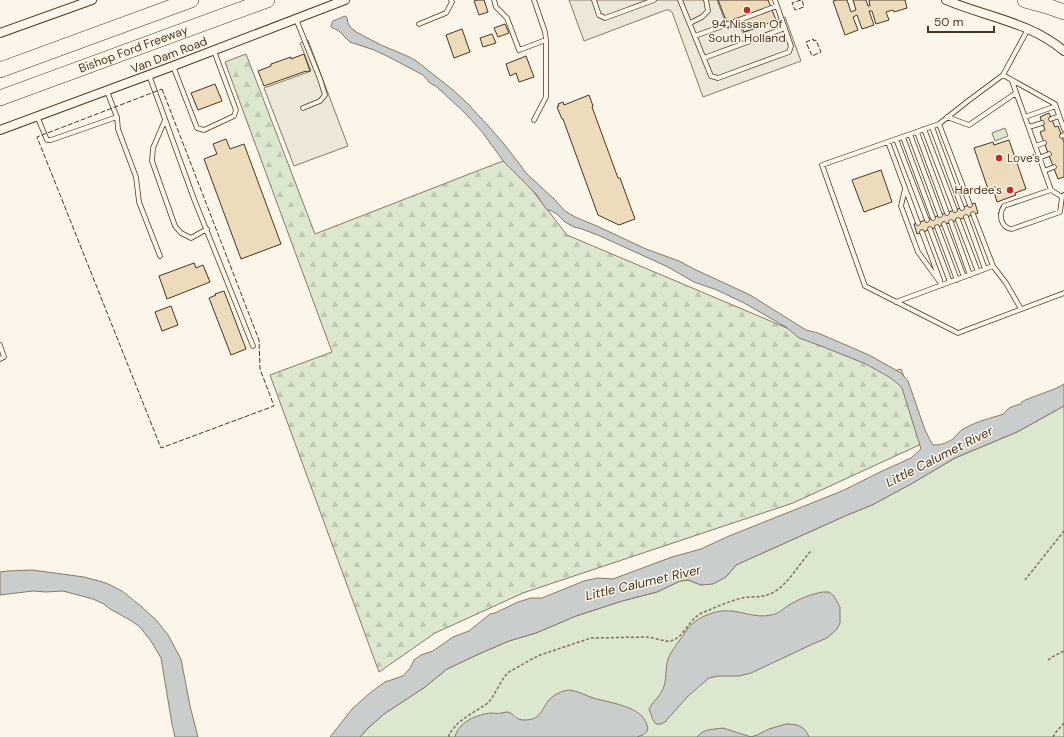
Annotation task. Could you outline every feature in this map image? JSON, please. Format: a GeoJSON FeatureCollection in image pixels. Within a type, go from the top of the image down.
{"type":"FeatureCollection","features":[{"type":"Feature","properties":{"kind":"highway"},"geometry":{"type":"LineString","coordinates":[[0,70],[190,0]]}},
{"type":"Feature","properties":{"kind":"highway","name":"Bishop Ford Freeway"},"geometry":{"type":"LineString","coordinates":[[0,98],[267,0]]}},
{"type":"Feature","properties":{"kind":"highway"},"geometry":{"type":"LineString","coordinates":[[1025,0],[1064,12]]}},
{"type":"Feature","properties":{"kind":"street"},"geometry":{"type":"LineString","coordinates":[[1,30],[92,0]]}},
{"type":"Feature","properties":{"kind":"street","name":"Van Dam Road"},"geometry":{"type":"LineString","coordinates":[[0,130],[214,51],[345,0]]}},
{"type":"Feature","properties":{"kind":"street"},"geometry":{"type":"LineString","coordinates":[[946,0],[1029,29],[1043,36],[1064,51]]}},
{"type":"Feature","properties":{"kind":"lane"},"geometry":{"type":"LineString","coordinates":[[419,24],[446,13],[452,2],[451,0]]}},
{"type":"Feature","properties":{"kind":"lane"},"geometry":{"type":"LineString","coordinates":[[494,0],[496,7],[507,18],[520,50],[546,40]]}},
{"type":"Feature","properties":{"kind":"lane"},"geometry":{"type":"LineString","coordinates":[[534,0],[545,32],[546,40],[546,97],[534,120]]}},
{"type":"Feature","properties":{"kind":"lane"},"geometry":{"type":"LineString","coordinates":[[594,0],[600,15],[605,18],[654,0]]}},
{"type":"Feature","properties":{"kind":"lane"},"geometry":{"type":"LineString","coordinates":[[680,0],[711,76],[718,78],[789,52],[791,46],[775,0]]}},
{"type":"Feature","properties":{"kind":"lane"},"geometry":{"type":"LineString","coordinates":[[690,23],[702,17],[708,11],[706,0]]}},
{"type":"Feature","properties":{"kind":"lane"},"geometry":{"type":"LineString","coordinates":[[695,36],[777,6]]}},
{"type":"Feature","properties":{"kind":"lane"},"geometry":{"type":"LineString","coordinates":[[296,18],[325,95],[320,101],[302,108]]}},
{"type":"Feature","properties":{"kind":"lane"},"geometry":{"type":"LineString","coordinates":[[704,58],[784,28]]}},
{"type":"Feature","properties":{"kind":"lane"},"geometry":{"type":"LineString","coordinates":[[1029,29],[1003,75],[939,124],[822,165],[865,286],[958,333],[1064,293]]}},
{"type":"Feature","properties":{"kind":"lane"},"geometry":{"type":"LineString","coordinates":[[173,66],[197,128],[204,130],[234,116],[236,110],[214,51]]}},
{"type":"Feature","properties":{"kind":"lane"},"geometry":{"type":"LineString","coordinates":[[149,75],[194,199],[253,346]]}},
{"type":"Feature","properties":{"kind":"lane"},"geometry":{"type":"LineString","coordinates":[[1003,75],[1055,104],[1064,129]]}},
{"type":"Feature","properties":{"kind":"lane"},"geometry":{"type":"LineString","coordinates":[[1012,81],[1051,190],[1063,196],[1060,212],[1012,229],[1008,229],[1004,226],[1000,215],[1004,206],[1051,190]]}},
{"type":"Feature","properties":{"kind":"lane"},"geometry":{"type":"LineString","coordinates":[[107,91],[117,117],[118,129],[136,177],[139,202],[160,256]]}},
{"type":"Feature","properties":{"kind":"lane"},"geometry":{"type":"LineString","coordinates":[[948,117],[968,126],[1016,93]]}},
{"type":"Feature","properties":{"kind":"lane"},"geometry":{"type":"LineString","coordinates":[[1025,117],[1056,106]]}},
{"type":"Feature","properties":{"kind":"lane"},"geometry":{"type":"LineString","coordinates":[[37,116],[47,140],[51,140],[117,117]]}},
{"type":"Feature","properties":{"kind":"lane"},"geometry":{"type":"LineString","coordinates":[[1051,119],[1059,116]]}},
{"type":"Feature","properties":{"kind":"lane"},"geometry":{"type":"LineString","coordinates":[[166,120],[153,148],[152,161],[175,226],[181,233],[192,238],[207,229]]}},
{"type":"Feature","properties":{"kind":"lane"},"geometry":{"type":"LineString","coordinates":[[1028,127],[1042,123]]}},
{"type":"Feature","properties":{"kind":"lane"},"geometry":{"type":"LineString","coordinates":[[939,124],[970,205]]}},
{"type":"Feature","properties":{"kind":"lane"},"geometry":{"type":"LineString","coordinates":[[932,127],[962,208]]}},
{"type":"Feature","properties":{"kind":"lane"},"geometry":{"type":"LineString","coordinates":[[924,129],[955,210]]}},
{"type":"Feature","properties":{"kind":"lane"},"geometry":{"type":"LineString","coordinates":[[917,132],[947,213]]}},
{"type":"Feature","properties":{"kind":"lane"},"geometry":{"type":"LineString","coordinates":[[910,134],[940,215]]}},
{"type":"Feature","properties":{"kind":"lane"},"geometry":{"type":"LineString","coordinates":[[903,137],[933,218]]}},
{"type":"Feature","properties":{"kind":"lane"},"geometry":{"type":"LineString","coordinates":[[896,139],[927,220]]}},
{"type":"Feature","properties":{"kind":"lane"},"geometry":{"type":"LineString","coordinates":[[888,142],[918,223]]}},
{"type":"Feature","properties":{"kind":"lane"},"geometry":{"type":"LineString","coordinates":[[1035,146],[1044,143]]}},
{"type":"Feature","properties":{"kind":"lane"},"geometry":{"type":"LineString","coordinates":[[1039,158],[1049,154]]}},
{"type":"Feature","properties":{"kind":"lane"},"geometry":{"type":"LineString","coordinates":[[1044,171],[1054,167]]}},
{"type":"Feature","properties":{"kind":"lane"},"geometry":{"type":"LineString","coordinates":[[905,189],[901,206],[918,252],[942,285]]}},
{"type":"Feature","properties":{"kind":"lane"},"geometry":{"type":"LineString","coordinates":[[973,214],[993,266],[1006,283],[1021,309]]}},
{"type":"Feature","properties":{"kind":"lane"},"geometry":{"type":"LineString","coordinates":[[966,217],[985,269]]}},
{"type":"Feature","properties":{"kind":"lane"},"geometry":{"type":"LineString","coordinates":[[958,220],[978,272]]}},
{"type":"Feature","properties":{"kind":"lane"},"geometry":{"type":"LineString","coordinates":[[951,222],[970,275]]}},
{"type":"Feature","properties":{"kind":"lane"},"geometry":{"type":"LineString","coordinates":[[944,224],[964,277]]}},
{"type":"Feature","properties":{"kind":"lane"},"geometry":{"type":"LineString","coordinates":[[937,227],[957,280]]}},
{"type":"Feature","properties":{"kind":"lane"},"geometry":{"type":"LineString","coordinates":[[930,229],[950,282]]}},
{"type":"Feature","properties":{"kind":"lane"},"geometry":{"type":"LineString","coordinates":[[922,232],[942,285]]}},
{"type":"Feature","properties":{"kind":"lane"},"geometry":{"type":"LineString","coordinates":[[896,302],[993,266]]}},
{"type":"Feature","properties":{"kind":"lane"},"geometry":{"type":"LineString","coordinates":[[0,345],[4,357],[0,359]]}},
{"type":"Feature","properties":{"kind":"path"},"geometry":{"type":"LineString","coordinates":[[1025,580],[1064,531]]}},
{"type":"Feature","properties":{"kind":"path"},"geometry":{"type":"LineString","coordinates":[[449,737],[449,734],[458,723],[483,708],[488,703],[504,677],[509,672],[532,659],[590,638],[646,637],[668,642],[672,641],[682,633],[695,617],[701,613],[734,600],[763,596],[774,592],[786,582],[811,551]]}},
{"type":"Feature","properties":{"kind":"path"},"geometry":{"type":"LineString","coordinates":[[1048,660],[1064,651]]}},
{"type":"Feature","properties":{"kind":"path"},"geometry":{"type":"LineString","coordinates":[[1053,737],[1064,723]]}},
{"type":"Feature","properties":{"kind":"green space"},"geometry":{"type":"Polygon","coordinates":[[[246,54],[315,234],[508,159],[567,235],[891,372],[901,369],[928,441],[793,503],[523,593],[435,633],[379,672],[270,375],[332,352],[225,62],[246,54]]]}},
{"type":"Feature","properties":{"kind":"green space"},"geometry":{"type":"Polygon","coordinates":[[[1005,128],[1008,136],[995,141],[992,133],[1005,128]]]}},
{"type":"Feature","properties":{"kind":"green space"},"geometry":{"type":"Polygon","coordinates":[[[1064,406],[1064,737],[360,737],[384,714],[425,687],[447,669],[481,653],[509,641],[536,633],[576,616],[622,601],[657,592],[680,581],[688,580],[701,585],[726,577],[736,565],[872,505],[955,458],[1017,432],[1064,406]]]}},
{"type":"Feature","properties":{"kind":"shaded area"},"geometry":{"type":"Polygon","coordinates":[[[569,0],[717,0],[728,29],[739,25],[743,33],[785,17],[801,61],[703,97],[672,12],[666,10],[584,41],[569,0]]]}},
{"type":"Feature","properties":{"kind":"shaded area"},"geometry":{"type":"Polygon","coordinates":[[[308,40],[348,146],[294,166],[264,88],[311,71],[300,43],[308,40]]]}},
{"type":"Feature","properties":{"kind":"water","name":"Little Calumet River"},"geometry":{"type":"Polygon","coordinates":[[[345,16],[350,27],[356,32],[415,60],[453,90],[491,129],[527,174],[565,211],[646,249],[679,261],[750,295],[806,330],[818,333],[869,355],[901,373],[908,381],[925,430],[933,445],[947,442],[954,438],[963,429],[1004,414],[1009,408],[1021,404],[1025,400],[1064,384],[1064,406],[1017,432],[955,458],[872,505],[736,565],[726,577],[713,584],[701,585],[688,580],[680,581],[657,592],[622,601],[576,616],[536,633],[509,641],[447,669],[425,687],[384,714],[360,737],[330,737],[352,709],[370,693],[385,682],[403,676],[410,668],[414,660],[421,655],[433,651],[453,637],[469,631],[490,614],[531,598],[542,598],[584,581],[598,578],[613,579],[672,557],[701,549],[729,536],[842,491],[911,458],[921,449],[902,388],[897,383],[866,364],[799,338],[786,327],[744,303],[717,290],[694,282],[668,267],[600,236],[574,227],[565,222],[557,214],[547,210],[536,194],[504,162],[483,133],[467,115],[437,87],[430,83],[423,75],[374,50],[350,42],[339,31],[331,27],[333,21],[345,16]]]}},
{"type":"Feature","properties":{"kind":"water"},"geometry":{"type":"Polygon","coordinates":[[[32,570],[84,577],[106,583],[122,591],[157,621],[168,635],[181,659],[190,706],[198,737],[175,737],[161,658],[151,641],[139,626],[104,604],[93,599],[63,591],[33,591],[0,595],[0,572],[32,570]]]}},
{"type":"Feature","properties":{"kind":"water"},"geometry":{"type":"Polygon","coordinates":[[[823,592],[829,592],[834,596],[840,607],[840,623],[837,629],[827,638],[751,673],[739,676],[719,676],[709,678],[688,696],[665,722],[656,724],[649,709],[663,689],[670,654],[695,621],[714,612],[722,611],[734,611],[759,616],[774,614],[801,599],[823,592]]]}},
{"type":"Feature","properties":{"kind":"water"},"geometry":{"type":"Polygon","coordinates":[[[569,690],[632,709],[639,713],[644,719],[648,728],[647,732],[637,737],[455,737],[460,727],[464,723],[480,715],[509,712],[522,720],[535,718],[541,713],[552,697],[569,690]]]}},
{"type":"Feature","properties":{"kind":"water"},"geometry":{"type":"Polygon","coordinates":[[[786,724],[794,724],[803,728],[809,737],[751,737],[769,729],[786,724]]]}},
{"type":"Feature","properties":{"kind":"water"},"geometry":{"type":"Polygon","coordinates":[[[723,728],[751,737],[697,737],[707,730],[723,728]]]}},
{"type":"Feature","properties":{"kind":"building"},"geometry":{"type":"Polygon","coordinates":[[[484,0],[488,12],[479,15],[474,1],[484,0]]]}},
{"type":"Feature","properties":{"kind":"building","name":"94 Nissan Of South Holland"},"geometry":{"type":"Polygon","coordinates":[[[718,0],[768,0],[776,20],[744,32],[741,24],[729,28],[718,0]]]}},
{"type":"Feature","properties":{"kind":"building"},"geometry":{"type":"Polygon","coordinates":[[[847,0],[851,12],[856,10],[853,0],[866,0],[868,6],[870,6],[869,0],[905,0],[907,8],[894,12],[893,10],[886,12],[889,20],[876,24],[872,11],[869,11],[874,25],[862,29],[857,15],[853,17],[858,30],[845,35],[833,1],[847,0]]]}},
{"type":"Feature","properties":{"kind":"building"},"geometry":{"type":"Polygon","coordinates":[[[505,24],[509,33],[498,37],[494,28],[505,24]]]}},
{"type":"Feature","properties":{"kind":"building"},"geometry":{"type":"Polygon","coordinates":[[[462,29],[470,52],[454,58],[446,35],[462,29]]]}},
{"type":"Feature","properties":{"kind":"building"},"geometry":{"type":"Polygon","coordinates":[[[492,34],[496,43],[483,47],[480,38],[492,34]]]}},
{"type":"Feature","properties":{"kind":"building"},"geometry":{"type":"Polygon","coordinates":[[[304,54],[310,71],[306,71],[264,86],[258,71],[271,66],[271,64],[304,54]]]}},
{"type":"Feature","properties":{"kind":"building"},"geometry":{"type":"Polygon","coordinates":[[[526,56],[534,77],[519,82],[516,73],[510,76],[506,64],[526,56]]]}},
{"type":"Feature","properties":{"kind":"building"},"geometry":{"type":"Polygon","coordinates":[[[215,84],[222,101],[198,110],[191,93],[215,84]]]}},
{"type":"Feature","properties":{"kind":"building"},"geometry":{"type":"Polygon","coordinates":[[[589,95],[618,178],[620,178],[635,219],[619,225],[598,215],[563,119],[557,107],[559,106],[558,104],[563,102],[564,105],[589,95]]]}},
{"type":"Feature","properties":{"kind":"building","name":"Love's"},"geometry":{"type":"Polygon","coordinates":[[[1049,113],[1055,127],[1058,126],[1064,142],[1064,177],[1058,179],[1040,132],[1045,130],[1040,117],[1049,113]]]}},
{"type":"Feature","properties":{"kind":"building"},"geometry":{"type":"Polygon","coordinates":[[[226,139],[230,149],[244,144],[281,244],[241,259],[204,159],[217,154],[213,144],[226,139]]]}},
{"type":"Feature","properties":{"kind":"building"},"geometry":{"type":"Polygon","coordinates":[[[1009,140],[1026,189],[1015,193],[1016,195],[997,202],[993,188],[988,189],[974,148],[993,142],[994,145],[1009,140]]]}},
{"type":"Feature","properties":{"kind":"building"},"geometry":{"type":"Polygon","coordinates":[[[881,170],[892,202],[864,212],[852,180],[881,170]]]}},
{"type":"Feature","properties":{"kind":"building"},"geometry":{"type":"Polygon","coordinates":[[[975,203],[978,213],[917,234],[914,224],[975,203]]]}},
{"type":"Feature","properties":{"kind":"building"},"geometry":{"type":"Polygon","coordinates":[[[194,263],[196,268],[203,265],[210,282],[167,299],[159,276],[194,263]]]}},
{"type":"Feature","properties":{"kind":"building"},"geometry":{"type":"Polygon","coordinates":[[[224,291],[246,349],[231,355],[209,298],[224,291]]]}},
{"type":"Feature","properties":{"kind":"building"},"geometry":{"type":"Polygon","coordinates":[[[171,306],[178,325],[162,331],[155,312],[171,306]]]}},
{"type":"Feature","properties":{"kind":"fence"},"geometry":{"type":"LineString","coordinates":[[801,0],[792,3],[795,10],[804,7],[802,0]]}},
{"type":"Feature","properties":{"kind":"fence"},"geometry":{"type":"LineString","coordinates":[[813,39],[814,41],[816,40],[821,52],[812,56],[806,42],[813,39]]}},
{"type":"Feature","properties":{"kind":"fence"},"geometry":{"type":"LineString","coordinates":[[162,89],[259,340],[260,369],[274,406],[161,448],[37,137],[162,89]]}},
{"type":"Feature","properties":{"kind":"place","name":"94 Nissan Of South Holland"},"geometry":{"type":"Point","coordinates":[747,10]}},
{"type":"Feature","properties":{"kind":"place","name":"Love's"},"geometry":{"type":"Point","coordinates":[999,158]}},
{"type":"Feature","properties":{"kind":"place","name":"Hardee's"},"geometry":{"type":"Point","coordinates":[1010,190]}}]}
